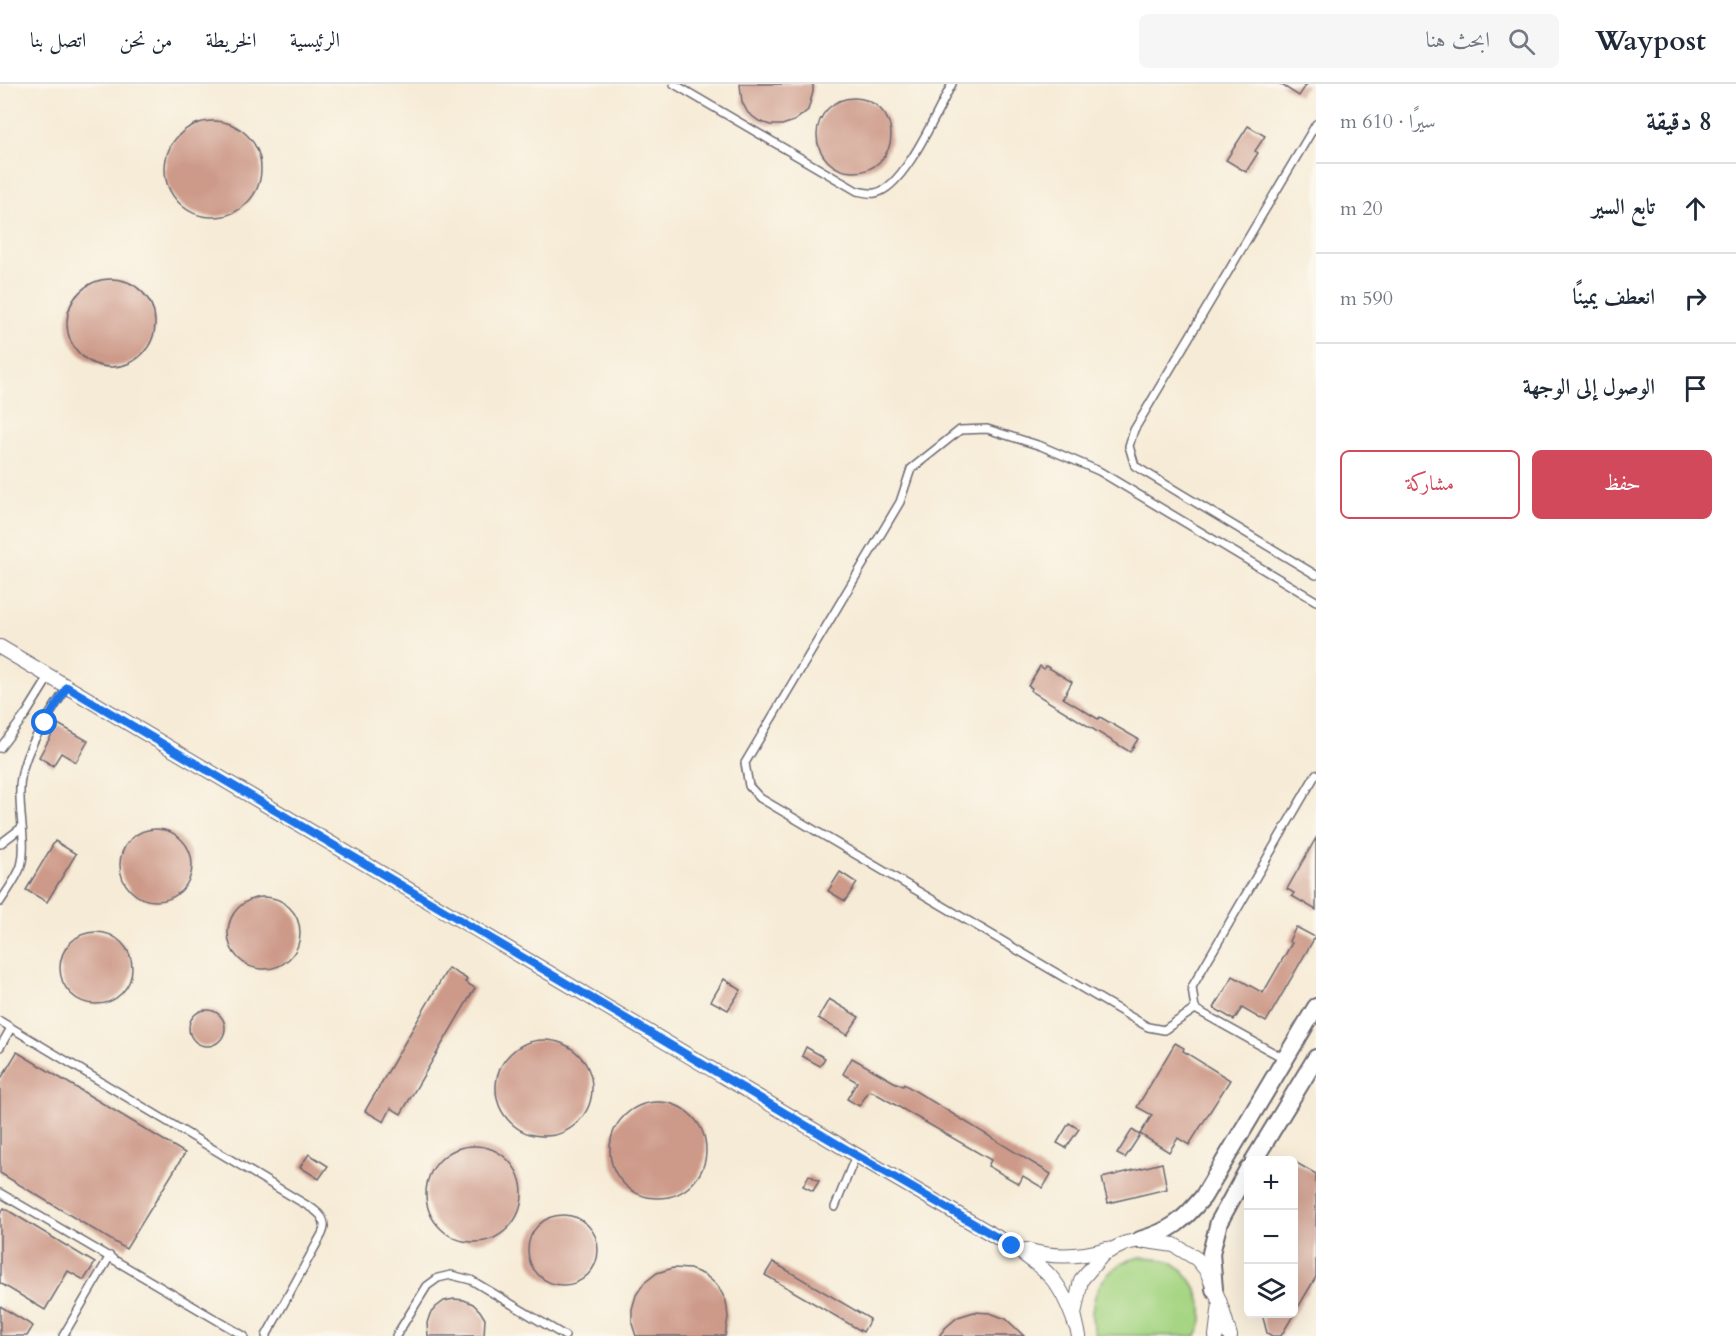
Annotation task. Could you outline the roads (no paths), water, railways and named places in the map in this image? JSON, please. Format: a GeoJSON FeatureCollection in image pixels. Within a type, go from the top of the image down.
{"type":"FeatureCollection","features":[{"type":"Feature","properties":{"kind":"street"},"geometry":{"type":"LineString","coordinates":[[0,647],[1012,1246],[1036,1262],[1054,1279],[1066,1299],[1077,1331]]}},
{"type":"Feature","properties":{"kind":"street"},"geometry":{"type":"LineString","coordinates":[[1012,1246],[1041,1255],[1065,1256],[1093,1253],[1161,1234],[1182,1221],[1203,1197],[1316,1007]]}},
{"type":"Feature","properties":{"kind":"street"},"geometry":{"type":"LineString","coordinates":[[1257,1156],[1316,1058]]}},
{"type":"Feature","properties":{"kind":"street"},"geometry":{"type":"LineString","coordinates":[[1216,1336],[1217,1296],[1211,1252],[1219,1222],[1244,1176]]}},
{"type":"Feature","properties":{"kind":"street"},"geometry":{"type":"LineString","coordinates":[[1077,1331],[1074,1314],[1081,1280],[1103,1254],[1133,1241],[1174,1245],[1197,1259],[1207,1271],[1230,1336]]}},
{"type":"Feature","properties":{"kind":"lane"},"geometry":{"type":"LineString","coordinates":[[674,84],[857,191],[876,193],[894,184],[907,168],[952,84]]}},
{"type":"Feature","properties":{"kind":"lane"},"geometry":{"type":"LineString","coordinates":[[1316,124],[1134,430],[1129,446],[1134,466],[1316,575]]}},
{"type":"Feature","properties":{"kind":"lane"},"geometry":{"type":"LineString","coordinates":[[1195,1009],[1164,1030],[1148,1027],[760,798],[749,786],[746,763],[900,502],[911,469],[960,430],[987,429],[1041,446],[1099,471],[1316,601]]}},
{"type":"Feature","properties":{"kind":"lane"},"geometry":{"type":"LineString","coordinates":[[0,748],[26,714],[50,676]]}},
{"type":"Feature","properties":{"kind":"lane"},"geometry":{"type":"LineString","coordinates":[[0,902],[21,868],[23,848],[20,779],[26,756],[67,687]]}},
{"type":"Feature","properties":{"kind":"lane"},"geometry":{"type":"LineString","coordinates":[[1195,1009],[1192,987],[1316,774]]}},
{"type":"Feature","properties":{"kind":"lane"},"geometry":{"type":"LineString","coordinates":[[0,844],[21,828]]}},
{"type":"Feature","properties":{"kind":"lane"},"geometry":{"type":"LineString","coordinates":[[1195,1009],[1285,1059]]}},
{"type":"Feature","properties":{"kind":"lane"},"geometry":{"type":"LineString","coordinates":[[0,1021],[321,1215],[325,1225],[322,1234],[266,1336]]}},
{"type":"Feature","properties":{"kind":"lane"},"geometry":{"type":"LineString","coordinates":[[0,1047],[11,1028]]}},
{"type":"Feature","properties":{"kind":"lane"},"geometry":{"type":"LineString","coordinates":[[835,1207],[856,1155]]}},
{"type":"Feature","properties":{"kind":"lane"},"geometry":{"type":"LineString","coordinates":[[0,1193],[244,1336]]}},
{"type":"Feature","properties":{"kind":"lane"},"geometry":{"type":"LineString","coordinates":[[63,1336],[110,1256]]}},
{"type":"Feature","properties":{"kind":"lane"},"geometry":{"type":"LineString","coordinates":[[396,1336],[427,1286],[438,1278],[451,1275],[471,1280],[565,1336]]}}]}
